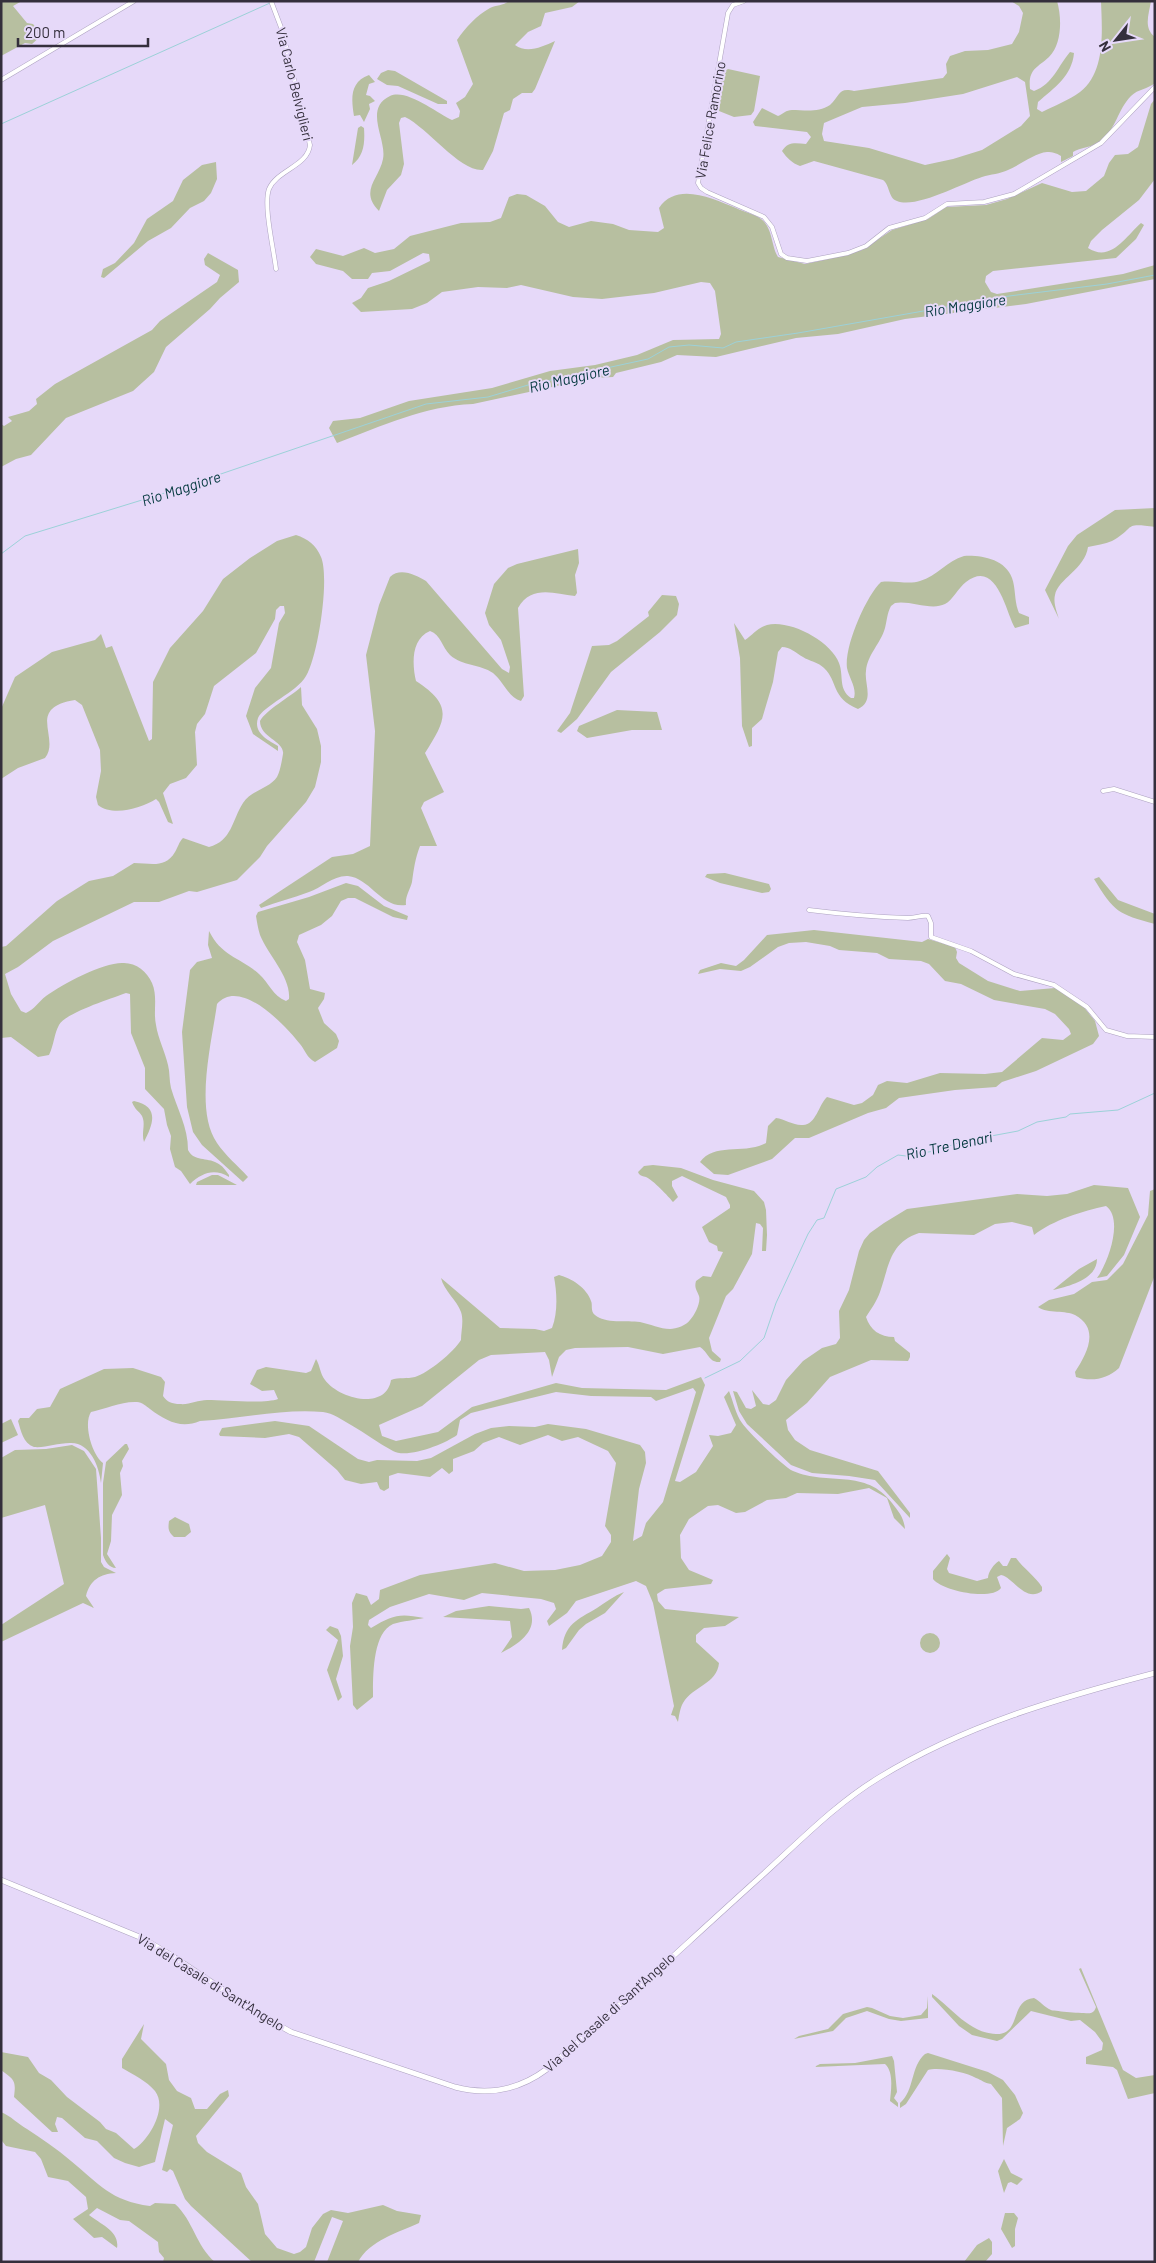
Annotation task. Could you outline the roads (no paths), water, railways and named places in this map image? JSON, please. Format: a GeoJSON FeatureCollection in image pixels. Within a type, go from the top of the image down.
{"type":"FeatureCollection","features":[{"type":"Feature","properties":{"kind":"main road","name":"Via del Casale di Sant'Angelo"},"geometry":{"type":"LineString","coordinates":[[1,1880],[142,1938],[264,2017],[291,2032],[455,2087],[480,2092],[506,2089],[531,2080],[549,2067],[804,1837],[857,1793],[879,1778],[932,1749],[1020,1711],[1070,1695],[1155,1673]]}},
{"type":"Feature","properties":{"kind":"street"},"geometry":{"type":"LineString","coordinates":[[1,80],[134,1]]}},
{"type":"Feature","properties":{"kind":"street","name":"Via Carlo Belviglieri"},"geometry":{"type":"LineString","coordinates":[[271,1],[282,30],[310,145],[307,154],[278,177],[269,191],[268,207],[276,269]]}},
{"type":"Feature","properties":{"kind":"street","name":"Via Felice Ramorino"},"geometry":{"type":"LineString","coordinates":[[744,1],[733,5],[728,13],[698,182],[700,187],[707,192],[764,217],[772,227],[780,252],[785,257],[795,260],[813,261],[859,250],[888,229],[925,218],[947,204],[984,202],[1017,192],[1101,143],[1155,87]]}},
{"type":"Feature","properties":{"kind":"street"},"geometry":{"type":"LineString","coordinates":[[1102,791],[1114,789],[1155,802]]}},
{"type":"Feature","properties":{"kind":"street"},"geometry":{"type":"LineString","coordinates":[[809,910],[842,915],[911,918],[922,915],[928,916],[931,923],[931,936],[971,951],[1014,974],[1054,984],[1087,1007],[1106,1030],[1127,1036],[1155,1037]]}},
{"type":"Feature","properties":{"kind":"waterway"},"geometry":{"type":"LineString","coordinates":[[1,124],[270,3]]}},
{"type":"Feature","properties":{"kind":"waterway","name":"Rio Maggiore"},"geometry":{"type":"LineString","coordinates":[[1,554],[25,536],[168,492],[426,404],[488,397],[528,385],[648,359],[669,347],[689,345],[723,348],[736,342],[1009,296],[1107,284],[1155,275]]}},
{"type":"Feature","properties":{"kind":"waterway","name":"Rio Tre Denari"},"geometry":{"type":"LineString","coordinates":[[705,1378],[740,1361],[764,1338],[776,1303],[808,1234],[817,1220],[824,1218],[836,1189],[866,1177],[877,1167],[898,1155],[906,1156],[934,1151],[964,1141],[1018,1131],[1037,1122],[1066,1117],[1070,1114],[1118,1110],[1155,1093]]}}]}
